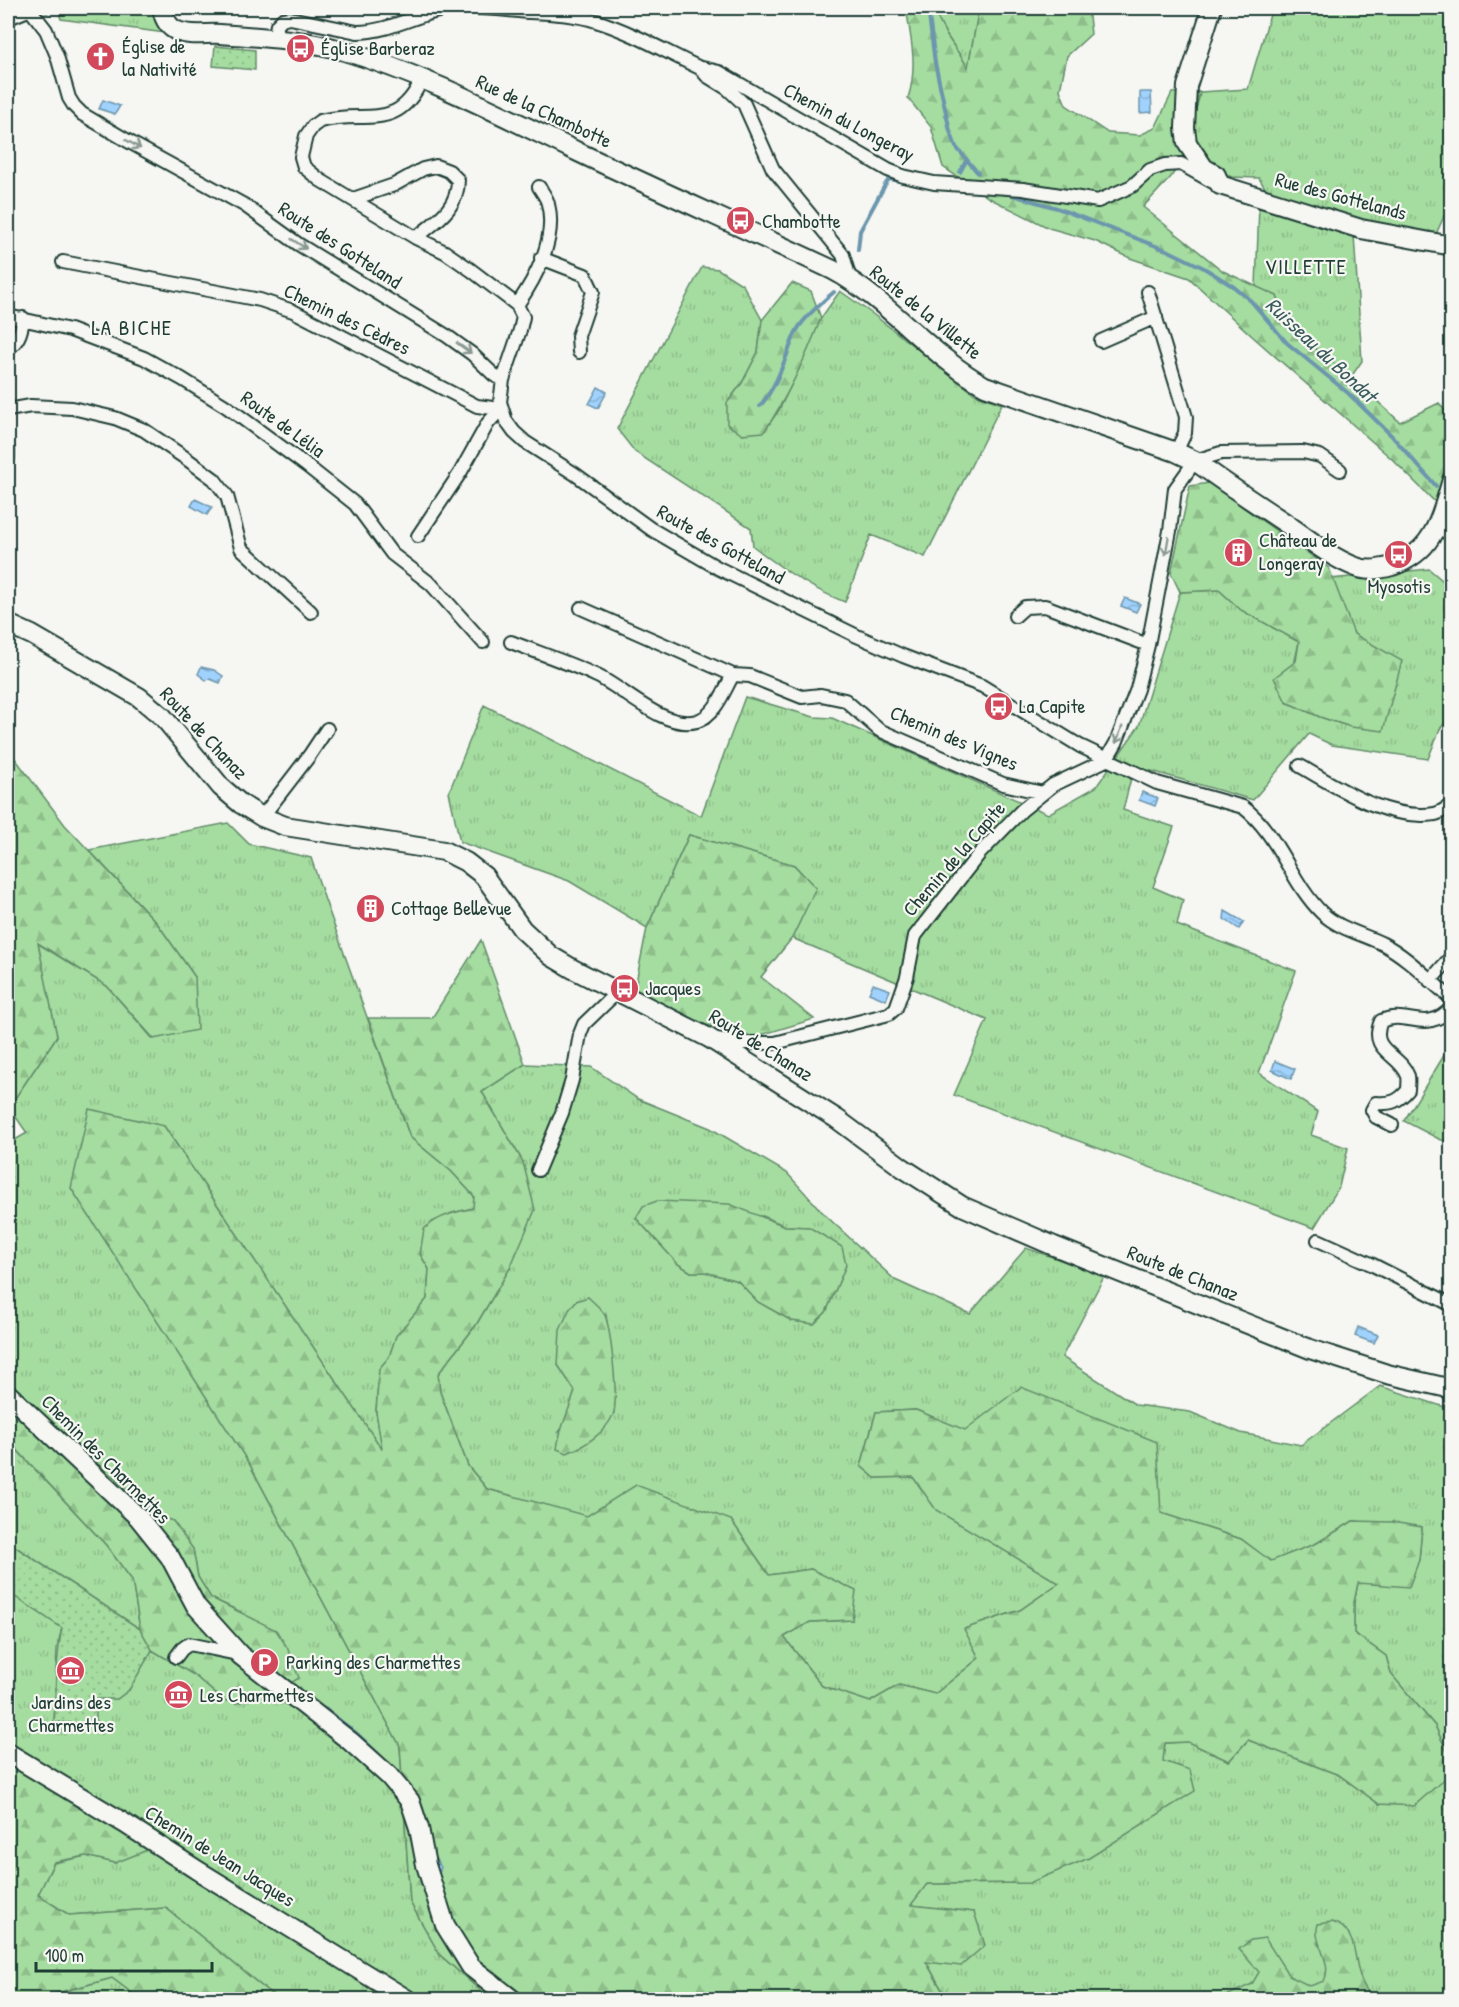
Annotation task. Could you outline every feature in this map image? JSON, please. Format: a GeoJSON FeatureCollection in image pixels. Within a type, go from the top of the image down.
{"type":"FeatureCollection","features":[{"type":"Feature","properties":{"kind":"street"},"geometry":{"type":"LineString","coordinates":[[8,15],[27,8]]}},
{"type":"Feature","properties":{"kind":"street","name":"Route des Gotteland"},"geometry":{"type":"LineString","coordinates":[[27,8],[46,30],[57,56],[69,98],[82,114],[244,205],[298,244],[447,336],[503,380]]}},
{"type":"Feature","properties":{"kind":"street","name":"Rue de la Chambotte"},"geometry":{"type":"LineString","coordinates":[[163,8],[166,21],[175,30],[189,34],[274,38],[338,49],[384,64],[479,104],[850,279]]}},
{"type":"Feature","properties":{"kind":"street","name":"Rue de la Chambotte"},"geometry":{"type":"LineString","coordinates":[[172,8],[174,16],[181,23],[205,33]]}},
{"type":"Feature","properties":{"kind":"street","name":"Route de la Villette"},"geometry":{"type":"LineString","coordinates":[[274,38],[277,25],[283,19],[290,18],[357,32],[368,32],[428,10],[455,8],[558,14],[594,20],[700,68],[707,76],[728,89],[744,104],[773,170],[843,255],[850,279],[877,299],[965,375],[985,386],[1176,452],[1195,461],[1329,553],[1358,568],[1379,570],[1400,563],[1412,557],[1445,532],[1452,480]]}},
{"type":"Feature","properties":{"kind":"street"},"geometry":{"type":"LineString","coordinates":[[1212,8],[1187,86],[1185,128],[1187,143],[1204,168],[1216,175],[1220,185]]}},
{"type":"Feature","properties":{"kind":"street","name":"Chemin du Longeray"},"geometry":{"type":"LineString","coordinates":[[700,68],[719,72],[888,170],[934,183],[1023,189],[1098,201],[1132,186],[1150,170],[1164,165],[1181,164],[1220,185]]}},
{"type":"Feature","properties":{"kind":"street"},"geometry":{"type":"LineString","coordinates":[[418,536],[460,473],[488,423],[501,409],[500,396],[503,380],[523,317],[517,305],[445,252],[416,238],[320,180],[304,167],[301,157],[306,136],[320,121],[385,116],[396,112],[412,98],[422,80]]}},
{"type":"Feature","properties":{"kind":"street"},"geometry":{"type":"LineString","coordinates":[[353,199],[394,185],[423,169],[436,166],[449,171],[458,180],[458,192],[452,205],[416,238]]}},
{"type":"Feature","properties":{"kind":"street","name":"Rue des Gottelands"},"geometry":{"type":"LineString","coordinates":[[1220,185],[1361,229],[1452,246]]}},
{"type":"Feature","properties":{"kind":"street"},"geometry":{"type":"LineString","coordinates":[[517,305],[547,246],[550,218],[548,202],[539,187]]}},
{"type":"Feature","properties":{"kind":"street"},"geometry":{"type":"LineString","coordinates":[[541,258],[585,275],[593,292],[578,336],[579,352]]}},
{"type":"Feature","properties":{"kind":"street","name":"Chemin des Cèdres"},"geometry":{"type":"LineString","coordinates":[[63,262],[237,296],[294,311],[477,406],[501,409]]}},
{"type":"Feature","properties":{"kind":"street"},"geometry":{"type":"LineString","coordinates":[[1148,292],[1186,417],[1185,433],[1176,452]]}},
{"type":"Feature","properties":{"kind":"street","name":"Route de Lélia"},"geometry":{"type":"LineString","coordinates":[[8,316],[70,330],[144,358],[227,407],[355,504],[392,554],[431,584],[483,642]]}},
{"type":"Feature","properties":{"kind":"street"},"geometry":{"type":"LineString","coordinates":[[1101,341],[1156,317]]}},
{"type":"Feature","properties":{"kind":"street"},"geometry":{"type":"LineString","coordinates":[[8,348],[21,333],[23,318]]}},
{"type":"Feature","properties":{"kind":"street"},"geometry":{"type":"LineString","coordinates":[[8,410],[31,406],[72,408],[115,418],[144,430],[214,478],[227,496],[241,548],[311,612]]}},
{"type":"Feature","properties":{"kind":"street","name":"Route des Gotteland"},"geometry":{"type":"LineString","coordinates":[[501,409],[514,432],[525,442],[679,547],[848,631],[903,656],[982,686],[1106,760],[1156,783],[1243,807],[1254,815],[1268,834],[1294,879],[1325,915],[1342,927],[1390,949],[1452,999]]}},
{"type":"Feature","properties":{"kind":"street"},"geometry":{"type":"LineString","coordinates":[[8,450],[8,458]]}},
{"type":"Feature","properties":{"kind":"street"},"geometry":{"type":"LineString","coordinates":[[1106,760],[1116,743],[1137,689],[1170,531],[1175,489],[1195,461],[1221,453],[1303,452],[1320,456],[1340,470]]}},
{"type":"Feature","properties":{"kind":"street"},"geometry":{"type":"LineString","coordinates":[[1015,616],[1025,607],[1046,606],[1148,645]]}},
{"type":"Feature","properties":{"kind":"street","name":"Chemin des Vignes"},"geometry":{"type":"LineString","coordinates":[[581,608],[733,675],[750,676],[802,697],[822,695],[845,700],[879,730],[1003,784],[1043,793]]}},
{"type":"Feature","properties":{"kind":"street","name":"Route de Chanaz"},"geometry":{"type":"LineString","coordinates":[[8,624],[32,635],[139,697],[163,717],[221,787],[241,804],[262,817],[285,826],[444,851],[455,856],[484,876],[537,945],[573,969],[709,1038],[837,1119],[903,1168],[962,1206],[1054,1246],[1332,1357],[1388,1374],[1452,1389]]}},
{"type":"Feature","properties":{"kind":"street"},"geometry":{"type":"LineString","coordinates":[[511,642],[598,676],[663,716],[680,721],[696,721],[714,710],[733,675]]}},
{"type":"Feature","properties":{"kind":"street"},"geometry":{"type":"LineString","coordinates":[[262,817],[327,729]]}},
{"type":"Feature","properties":{"kind":"street","name":"Chemin de la Capite"},"geometry":{"type":"LineString","coordinates":[[709,1038],[743,1043],[775,1043],[889,1014],[896,1008],[907,977],[915,936],[979,855],[1022,810],[1053,785],[1106,760]]}},
{"type":"Feature","properties":{"kind":"street"},"geometry":{"type":"LineString","coordinates":[[1300,766],[1353,796],[1383,808],[1416,814],[1437,814],[1452,805]]}},
{"type":"Feature","properties":{"kind":"street"},"geometry":{"type":"LineString","coordinates":[[1430,981],[1452,956]]}},
{"type":"Feature","properties":{"kind":"street"},"geometry":{"type":"LineString","coordinates":[[538,1170],[562,1113],[584,1024],[617,992]]}},
{"type":"Feature","properties":{"kind":"street"},"geometry":{"type":"LineString","coordinates":[[1392,1125],[1376,1117],[1372,1110],[1376,1104],[1390,1104],[1400,1100],[1408,1090],[1408,1077],[1401,1064],[1385,1050],[1378,1039],[1377,1030],[1382,1021],[1392,1016],[1415,1021],[1431,1021],[1443,1017],[1452,1007]]}},
{"type":"Feature","properties":{"kind":"street"},"geometry":{"type":"LineString","coordinates":[[1318,1240],[1452,1305]]}},
{"type":"Feature","properties":{"kind":"street","name":"Chemin des Charmettes"},"geometry":{"type":"LineString","coordinates":[[8,1394],[138,1517],[170,1557],[196,1606],[240,1654],[350,1741],[389,1776],[410,1801],[419,1828],[426,1865],[445,1925],[471,1967],[513,2000]]}},
{"type":"Feature","properties":{"kind":"street"},"geometry":{"type":"LineString","coordinates":[[176,1657],[189,1644],[240,1654]]}},
{"type":"Feature","properties":{"kind":"street","name":"Chemin de Jean Jacques"},"geometry":{"type":"LineString","coordinates":[[8,1754],[124,1823],[408,2000]]}},
{"type":"Feature","properties":{"kind":"green space"},"geometry":{"type":"Polygon","coordinates":[[[47,8],[155,8],[173,34],[61,19],[58,10],[46,13],[47,8]]]}},
{"type":"Feature","properties":{"kind":"green space"},"geometry":{"type":"Polygon","coordinates":[[[906,8],[932,8],[968,67],[979,8],[1088,8],[1091,34],[1067,56],[1060,90],[1066,105],[1108,133],[1140,135],[1155,128],[1172,93],[1200,92],[1185,155],[1171,177],[1143,207],[1223,271],[1277,296],[1287,326],[1351,377],[1400,422],[1439,403],[1451,418],[1451,518],[1392,459],[1189,278],[1130,258],[1095,241],[1049,228],[989,198],[943,167],[931,127],[908,98],[913,64],[906,8]]]}},
{"type":"Feature","properties":{"kind":"green space"},"geometry":{"type":"Polygon","coordinates":[[[932,8],[979,8],[968,68],[947,36],[932,8]]]}},
{"type":"Feature","properties":{"kind":"green space"},"geometry":{"type":"Polygon","coordinates":[[[1272,8],[1451,8],[1451,201],[1436,234],[1354,235],[1362,361],[1351,377],[1287,326],[1277,296],[1256,287],[1259,205],[1265,188],[1259,178],[1231,177],[1205,160],[1189,138],[1200,92],[1248,89],[1272,8]]]}},
{"type":"Feature","properties":{"kind":"green space"},"geometry":{"type":"Polygon","coordinates":[[[215,46],[255,50],[255,70],[213,66],[215,46]]]}},
{"type":"Feature","properties":{"kind":"green space"},"geometry":{"type":"Polygon","coordinates":[[[8,218],[14,218],[8,267],[8,218]]]}},
{"type":"Feature","properties":{"kind":"green space"},"geometry":{"type":"Polygon","coordinates":[[[8,267],[11,308],[8,307],[8,267]]]}},
{"type":"Feature","properties":{"kind":"green space"},"geometry":{"type":"Polygon","coordinates":[[[702,267],[718,269],[743,285],[762,320],[758,352],[742,383],[727,403],[741,434],[764,431],[779,410],[821,318],[840,291],[975,394],[1002,404],[925,557],[871,535],[845,602],[832,597],[797,578],[753,546],[751,528],[635,452],[617,429],[702,267]]]}},
{"type":"Feature","properties":{"kind":"green space"},"geometry":{"type":"Polygon","coordinates":[[[792,283],[811,291],[821,318],[796,376],[764,432],[741,434],[727,424],[727,403],[742,383],[758,352],[762,320],[792,283]]]}},
{"type":"Feature","properties":{"kind":"green space"},"geometry":{"type":"Polygon","coordinates":[[[1209,483],[1329,568],[1354,634],[1402,661],[1383,731],[1351,727],[1286,702],[1274,678],[1296,661],[1299,642],[1241,610],[1219,590],[1180,592],[1171,573],[1190,486],[1209,483]]]}},
{"type":"Feature","properties":{"kind":"green space"},"geometry":{"type":"Polygon","coordinates":[[[1451,518],[1451,600],[1449,586],[1451,518]]]}},
{"type":"Feature","properties":{"kind":"green space"},"geometry":{"type":"Polygon","coordinates":[[[1429,569],[1449,586],[1452,600],[1451,715],[1440,729],[1428,759],[1332,745],[1309,734],[1253,800],[1134,766],[1123,810],[1174,827],[1153,887],[1183,900],[1177,925],[1296,971],[1259,1073],[1318,1112],[1311,1135],[1348,1148],[1339,1187],[1314,1228],[954,1095],[987,1020],[792,938],[815,888],[794,865],[689,835],[647,928],[569,881],[460,842],[449,792],[484,705],[701,816],[745,697],[814,717],[832,718],[1048,814],[1096,787],[1139,726],[1180,592],[1219,590],[1241,610],[1299,642],[1286,702],[1351,727],[1354,634],[1331,579],[1429,569]]]}},
{"type":"Feature","properties":{"kind":"green space"},"geometry":{"type":"Polygon","coordinates":[[[8,749],[65,825],[157,923],[195,977],[197,1030],[154,1039],[107,986],[38,943],[57,1036],[9,1107],[8,749]]]}},
{"type":"Feature","properties":{"kind":"green space"},"geometry":{"type":"Polygon","coordinates":[[[228,823],[249,844],[311,858],[410,1137],[451,1171],[474,1196],[474,1208],[452,1213],[432,1222],[420,1254],[429,1269],[427,1299],[396,1336],[389,1357],[379,1369],[376,1412],[383,1451],[164,1126],[250,1465],[400,1746],[410,1902],[440,1955],[490,1999],[280,1999],[166,1908],[69,1915],[38,1894],[54,1863],[86,1856],[115,1863],[8,1748],[8,1592],[62,1628],[57,1648],[54,1722],[96,1698],[117,1699],[129,1690],[152,1650],[194,1675],[223,1700],[241,1612],[211,1598],[198,1577],[193,1549],[173,1522],[160,1517],[8,1384],[8,1144],[27,1133],[9,1107],[57,1036],[37,943],[107,986],[153,1039],[195,977],[157,923],[89,850],[228,823]]]}},
{"type":"Feature","properties":{"kind":"green space"},"geometry":{"type":"Polygon","coordinates":[[[689,835],[794,865],[816,888],[792,938],[761,977],[814,1019],[754,1037],[679,1018],[634,992],[647,928],[689,835]]]}},
{"type":"Feature","properties":{"kind":"green space"},"geometry":{"type":"Polygon","coordinates":[[[481,940],[525,1064],[482,1092],[523,1162],[535,1210],[510,1268],[476,1325],[438,1374],[440,1392],[468,1466],[487,1489],[587,1516],[636,1485],[731,1520],[769,1575],[811,1569],[856,1591],[852,1620],[810,1622],[784,1637],[822,1686],[870,1702],[899,1685],[935,1694],[979,1658],[964,1629],[1020,1610],[1059,1583],[936,1510],[913,1477],[875,1478],[861,1466],[876,1412],[916,1410],[965,1430],[1021,1387],[1157,1442],[1161,1513],[1241,1539],[1271,1561],[1317,1543],[1353,1521],[1392,1522],[1422,1527],[1419,1560],[1409,1587],[1358,1583],[1354,1602],[1354,1633],[1386,1656],[1391,1674],[1435,1726],[1451,1760],[1451,1773],[1414,1806],[1379,1804],[1339,1775],[1248,1740],[1229,1761],[1188,1742],[1165,1743],[1163,1761],[1190,1770],[1195,1791],[1089,1858],[1029,1883],[927,1884],[911,1905],[974,1912],[985,1945],[961,1966],[926,1962],[947,1999],[490,1999],[440,1955],[410,1902],[400,1746],[250,1465],[71,1188],[89,1109],[164,1126],[382,1449],[376,1412],[379,1369],[389,1357],[396,1336],[427,1299],[429,1269],[420,1254],[424,1229],[441,1218],[473,1208],[474,1196],[451,1171],[410,1137],[368,1018],[432,1018],[481,940]]]}},
{"type":"Feature","properties":{"kind":"green space"},"geometry":{"type":"Polygon","coordinates":[[[1451,1044],[1451,1143],[1404,1121],[1451,1044]]]}},
{"type":"Feature","properties":{"kind":"green space"},"geometry":{"type":"Polygon","coordinates":[[[525,1064],[591,1067],[638,1099],[710,1128],[787,1173],[824,1214],[895,1280],[970,1314],[1026,1248],[1105,1275],[1062,1357],[1136,1405],[1190,1412],[1241,1433],[1301,1445],[1380,1386],[1451,1409],[1451,1760],[1435,1726],[1391,1674],[1386,1656],[1354,1633],[1354,1602],[1358,1583],[1419,1560],[1422,1527],[1353,1521],[1317,1543],[1271,1562],[1241,1539],[1161,1513],[916,1410],[876,1412],[861,1466],[875,1478],[913,1477],[937,1510],[1059,1583],[1020,1610],[965,1629],[979,1658],[935,1694],[899,1685],[870,1702],[822,1686],[784,1637],[810,1622],[852,1620],[811,1569],[769,1575],[731,1520],[587,1517],[487,1489],[468,1466],[440,1392],[438,1374],[476,1325],[510,1268],[523,1162],[482,1092],[525,1064]],[[763,1216],[636,1218],[678,1264],[691,1272],[705,1272],[738,1281],[758,1302],[792,1321],[814,1324],[826,1312],[846,1265],[809,1227],[785,1226],[763,1216]],[[606,1315],[558,1365],[575,1391],[565,1424],[559,1432],[614,1413],[612,1359],[606,1315]]]}},
{"type":"Feature","properties":{"kind":"green space"},"geometry":{"type":"Polygon","coordinates":[[[657,1201],[729,1204],[785,1226],[809,1227],[842,1247],[846,1265],[826,1312],[814,1324],[792,1321],[758,1302],[738,1281],[705,1272],[691,1272],[678,1264],[636,1218],[643,1206],[657,1201]]]}},
{"type":"Feature","properties":{"kind":"green space"},"geometry":{"type":"Polygon","coordinates":[[[588,1297],[603,1312],[608,1326],[614,1368],[615,1408],[609,1422],[600,1433],[581,1447],[567,1453],[557,1449],[575,1391],[558,1365],[560,1330],[576,1301],[588,1297]]]}},
{"type":"Feature","properties":{"kind":"green space"},"geometry":{"type":"Polygon","coordinates":[[[8,1384],[160,1517],[173,1521],[193,1549],[198,1577],[211,1598],[276,1630],[287,1647],[299,1678],[271,1695],[236,1703],[223,1700],[194,1675],[152,1650],[140,1629],[132,1580],[106,1545],[8,1440],[8,1384]]]}},
{"type":"Feature","properties":{"kind":"green space"},"geometry":{"type":"Polygon","coordinates":[[[8,1445],[14,1447],[106,1545],[132,1580],[140,1629],[8,1542],[8,1445]]]}},
{"type":"Feature","properties":{"kind":"green space"},"geometry":{"type":"Polygon","coordinates":[[[8,1542],[140,1629],[152,1650],[129,1690],[117,1699],[96,1699],[96,1724],[54,1722],[57,1663],[62,1628],[8,1592],[8,1542]]]}},
{"type":"Feature","properties":{"kind":"green space"},"geometry":{"type":"Polygon","coordinates":[[[1248,1740],[1339,1775],[1379,1804],[1414,1805],[1451,1773],[1451,1999],[947,1999],[926,1961],[974,1912],[910,1905],[927,1884],[1029,1883],[1162,1761],[1165,1743],[1188,1742],[1229,1761],[1248,1740]]]}},
{"type":"Feature","properties":{"kind":"green space"},"geometry":{"type":"Polygon","coordinates":[[[8,1758],[155,1847],[115,1863],[86,1856],[54,1862],[38,1895],[69,1915],[166,1908],[280,1999],[140,1999],[112,1978],[34,1999],[8,2000],[8,1758]]]}},
{"type":"Feature","properties":{"kind":"green space"},"geometry":{"type":"Polygon","coordinates":[[[1332,1922],[1346,1931],[1350,1938],[1362,1982],[1373,1999],[1220,1999],[1252,1984],[1259,1972],[1239,1949],[1251,1940],[1265,1938],[1289,1976],[1310,1986],[1324,1981],[1326,1967],[1317,1931],[1318,1924],[1332,1922]]]}},
{"type":"Feature","properties":{"kind":"green space"},"geometry":{"type":"Polygon","coordinates":[[[112,1978],[140,1999],[34,2000],[112,1978]]]}},
{"type":"Feature","properties":{"kind":"water"},"geometry":{"type":"Polygon","coordinates":[[[1140,92],[1151,92],[1152,112],[1140,113],[1140,92]]]}},
{"type":"Feature","properties":{"kind":"water"},"geometry":{"type":"Polygon","coordinates":[[[103,100],[120,106],[115,114],[99,109],[103,100]]]}},
{"type":"Feature","properties":{"kind":"water"},"geometry":{"type":"Polygon","coordinates":[[[598,387],[607,392],[598,408],[589,404],[598,387]]]}},
{"type":"Feature","properties":{"kind":"water"},"geometry":{"type":"Polygon","coordinates":[[[195,499],[212,507],[207,515],[191,506],[195,499]]]}},
{"type":"Feature","properties":{"kind":"water"},"geometry":{"type":"Polygon","coordinates":[[[1125,598],[1140,604],[1136,612],[1121,606],[1125,598]]]}},
{"type":"Feature","properties":{"kind":"water"},"geometry":{"type":"Polygon","coordinates":[[[201,667],[214,670],[223,676],[220,683],[210,679],[206,680],[198,674],[201,667]]]}},
{"type":"Feature","properties":{"kind":"water"},"geometry":{"type":"Polygon","coordinates":[[[1142,792],[1158,798],[1155,806],[1139,800],[1142,792]]]}},
{"type":"Feature","properties":{"kind":"water"},"geometry":{"type":"Polygon","coordinates":[[[1225,911],[1244,922],[1239,929],[1224,919],[1225,911]]]}},
{"type":"Feature","properties":{"kind":"water"},"geometry":{"type":"Polygon","coordinates":[[[873,984],[890,990],[886,1000],[869,993],[873,984]]]}},
{"type":"Feature","properties":{"kind":"water"},"geometry":{"type":"Polygon","coordinates":[[[1275,1061],[1295,1069],[1291,1079],[1272,1070],[1275,1061]]]}},
{"type":"Feature","properties":{"kind":"water"},"geometry":{"type":"Polygon","coordinates":[[[1358,1327],[1378,1335],[1374,1343],[1355,1336],[1358,1327]]]}},
{"type":"Feature","properties":{"kind":"water"},"geometry":{"type":"Polygon","coordinates":[[[326,1708],[358,1733],[408,1783],[423,1808],[431,1841],[431,1852],[441,1867],[438,1876],[449,1914],[475,1962],[526,1999],[511,1992],[473,1963],[456,1938],[435,1876],[437,1866],[435,1861],[377,1754],[358,1735],[325,1710],[326,1708]]]}},
{"type":"Feature","properties":{"kind":"waterway","name":"Ruisseau du Bondat"},"geometry":{"type":"LineString","coordinates":[[928,8],[935,63],[950,131],[956,147],[978,173]]}},
{"type":"Feature","properties":{"kind":"waterway"},"geometry":{"type":"LineString","coordinates":[[960,172],[966,161]]}},
{"type":"Feature","properties":{"kind":"waterway"},"geometry":{"type":"LineString","coordinates":[[858,250],[860,231],[885,185],[889,179],[900,181]]}},
{"type":"Feature","properties":{"kind":"waterway","name":"Ruisseau du Bondat"},"geometry":{"type":"LineString","coordinates":[[1005,193],[1057,208],[1169,251],[1204,268],[1234,287],[1251,301],[1287,343],[1348,393],[1391,435],[1436,486]]}},
{"type":"Feature","properties":{"kind":"waterway"},"geometry":{"type":"LineString","coordinates":[[760,406],[776,380],[798,329],[812,312],[834,292]]}},
{"type":"Feature","properties":{"kind":"place","name":"Église Barberaz"},"geometry":{"type":"Point","coordinates":[300,48]}},
{"type":"Feature","properties":{"kind":"place","name":"Église de la Nativité"},"geometry":{"type":"Point","coordinates":[101,57]}},
{"type":"Feature","properties":{"kind":"place","name":"Chambotte"},"geometry":{"type":"Point","coordinates":[741,221]}},
{"type":"Feature","properties":{"kind":"place","name":"Château de Longeray"},"geometry":{"type":"Point","coordinates":[1238,552]}},
{"type":"Feature","properties":{"kind":"place","name":"Myosotis"},"geometry":{"type":"Point","coordinates":[1399,555]}},
{"type":"Feature","properties":{"kind":"place","name":"La Capite"},"geometry":{"type":"Point","coordinates":[998,706]}},
{"type":"Feature","properties":{"kind":"place","name":"Cottage Bellevue"},"geometry":{"type":"Point","coordinates":[370,908]}},
{"type":"Feature","properties":{"kind":"place","name":"Jacques"},"geometry":{"type":"Point","coordinates":[624,988]}},
{"type":"Feature","properties":{"kind":"place","name":"Parking des Charmettes"},"geometry":{"type":"Point","coordinates":[265,1662]}},
{"type":"Feature","properties":{"kind":"place","name":"Jardins des Charmettes"},"geometry":{"type":"Point","coordinates":[71,1671]}},
{"type":"Feature","properties":{"kind":"place","name":"Les Charmettes"},"geometry":{"type":"Point","coordinates":[179,1695]}},
{"type":"Feature","properties":{"kind":"district","name":"VILLETTE"},"geometry":{"type":"Point","coordinates":[1306,267]}},
{"type":"Feature","properties":{"kind":"district","name":"LA BICHE"},"geometry":{"type":"Point","coordinates":[132,328]}}]}
